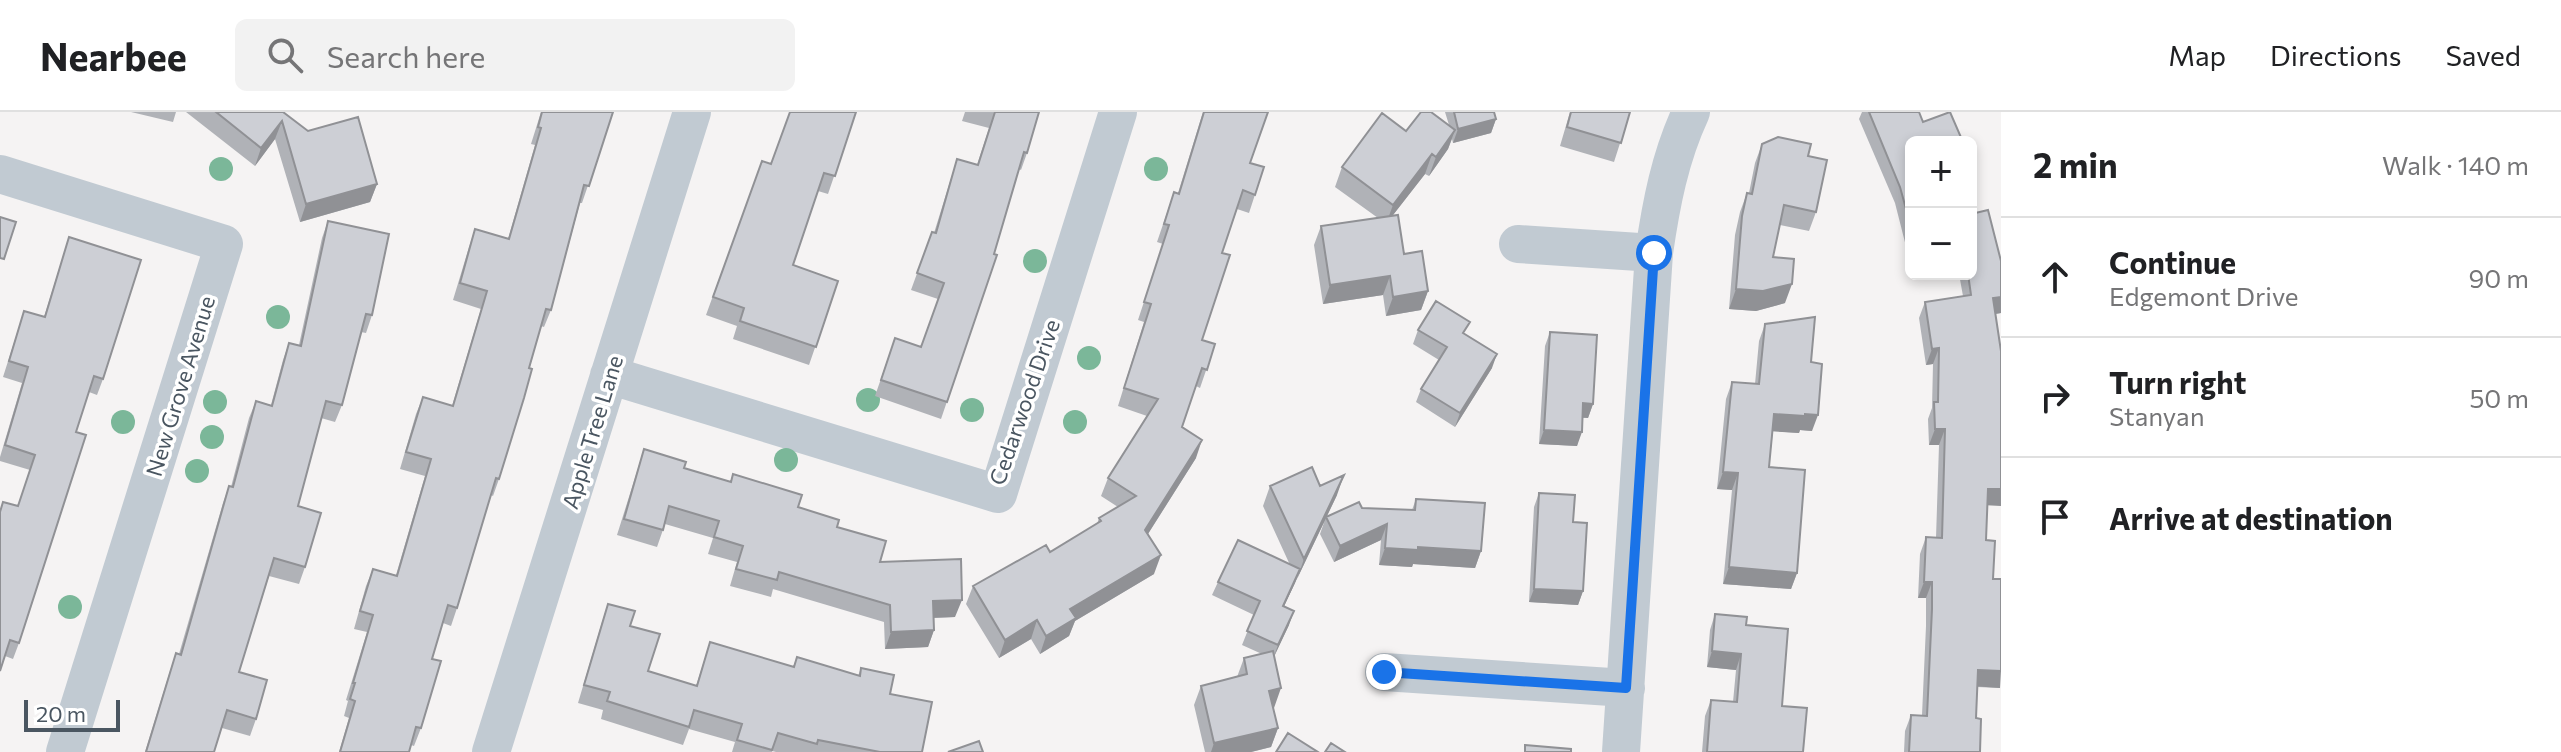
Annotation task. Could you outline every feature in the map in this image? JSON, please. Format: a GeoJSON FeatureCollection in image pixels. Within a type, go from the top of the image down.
{"type":"FeatureCollection","features":[{"type":"Feature","properties":{"kind":"street","name":"Apple Tree Lane"},"geometry":{"type":"LineString","coordinates":[[491,752],[692,112]]}},
{"type":"Feature","properties":{"kind":"street","name":"Cedarwood Drive"},"geometry":{"type":"LineString","coordinates":[[609,375],[998,494],[1118,112]]}},
{"type":"Feature","properties":{"kind":"street"},"geometry":{"type":"LineString","coordinates":[[1621,752],[1654,253],[1663,192],[1691,112]]}},
{"type":"Feature","properties":{"kind":"street","name":"New Grove Avenue"},"geometry":{"type":"LineString","coordinates":[[0,174],[224,244],[65,752]]}},
{"type":"Feature","properties":{"kind":"street"},"geometry":{"type":"LineString","coordinates":[[1518,244],[1654,253]]}},
{"type":"Feature","properties":{"kind":"street"},"geometry":{"type":"LineString","coordinates":[[1384,672],[1626,688]]}},
{"type":"Feature","properties":{"kind":"building"},"geometry":{"type":"Polygon","coordinates":[[[216,112],[283,112],[308,131],[358,117],[377,184],[306,204],[282,121],[261,148],[216,112]]]}},
{"type":"Feature","properties":{"kind":"building"},"geometry":{"type":"Polygon","coordinates":[[[542,112],[613,112],[589,186],[584,185],[551,310],[546,309],[524,398],[457,608],[448,605],[432,659],[441,661],[421,728],[416,727],[409,752],[340,752],[355,701],[350,699],[353,683],[373,615],[360,611],[373,569],[397,576],[431,459],[406,452],[423,397],[453,406],[487,291],[460,283],[475,229],[509,239],[541,128],[538,127],[542,112]]]}},
{"type":"Feature","properties":{"kind":"building"},"geometry":{"type":"Polygon","coordinates":[[[790,112],[856,112],[835,176],[824,173],[793,265],[838,281],[816,347],[740,321],[744,308],[713,297],[762,161],[771,164],[790,112]]]}},
{"type":"Feature","properties":{"kind":"building"},"geometry":{"type":"Polygon","coordinates":[[[995,112],[1039,112],[994,254],[997,255],[947,402],[881,380],[895,338],[921,347],[944,283],[917,273],[932,232],[936,233],[957,159],[978,165],[995,112]]]}},
{"type":"Feature","properties":{"kind":"building"},"geometry":{"type":"Polygon","coordinates":[[[1204,112],[1268,112],[1250,163],[1264,167],[1255,195],[1243,190],[1222,253],[1230,255],[1202,340],[1215,344],[1207,370],[1202,368],[1182,427],[1202,440],[1145,530],[1161,555],[1070,609],[1076,618],[1046,636],[1037,620],[1005,640],[973,586],[1046,545],[1050,552],[1136,496],[1108,478],[1158,399],[1124,388],[1151,304],[1144,302],[1169,225],[1164,224],[1174,192],[1179,194],[1204,112]]]}},
{"type":"Feature","properties":{"kind":"building"},"geometry":{"type":"Polygon","coordinates":[[[1421,112],[1431,112],[1455,130],[1436,157],[1432,154],[1393,205],[1342,167],[1382,113],[1406,131],[1421,112]]]}},
{"type":"Feature","properties":{"kind":"building"},"geometry":{"type":"Polygon","coordinates":[[[1454,112],[1494,112],[1496,119],[1458,129],[1454,112]]]}},
{"type":"Feature","properties":{"kind":"building"},"geometry":{"type":"Polygon","coordinates":[[[1571,112],[1630,112],[1621,143],[1567,127],[1571,112]]]}},
{"type":"Feature","properties":{"kind":"building"},"geometry":{"type":"Polygon","coordinates":[[[1869,112],[1919,112],[1923,122],[1950,112],[1960,136],[1905,136],[1905,205],[1869,112]]]}},
{"type":"Feature","properties":{"kind":"building"},"geometry":{"type":"Polygon","coordinates":[[[1778,137],[1811,144],[1808,156],[1827,160],[1816,212],[1784,205],[1773,257],[1794,259],[1792,284],[1763,291],[1736,289],[1747,193],[1752,194],[1762,144],[1778,137]]]}},
{"type":"Feature","properties":{"kind":"building"},"geometry":{"type":"Polygon","coordinates":[[[1988,210],[2001,261],[2001,297],[1993,298],[2001,351],[2001,489],[1988,489],[1986,540],[1995,541],[1993,579],[2001,579],[2001,671],[1978,670],[1976,718],[1981,719],[1980,752],[1909,752],[1911,715],[1927,716],[1932,582],[1924,582],[1926,537],[1942,538],[1945,429],[1935,429],[1939,348],[1932,349],[1925,302],[1971,295],[1969,280],[1977,280],[1977,213],[1988,210]]]}},
{"type":"Feature","properties":{"kind":"building"},"geometry":{"type":"Polygon","coordinates":[[[1398,215],[1404,254],[1422,251],[1428,291],[1393,297],[1390,276],[1330,285],[1321,226],[1398,215]]]}},
{"type":"Feature","properties":{"kind":"building"},"geometry":{"type":"Polygon","coordinates":[[[0,217],[16,222],[4,259],[0,258],[0,217]]]}},
{"type":"Feature","properties":{"kind":"building"},"geometry":{"type":"Polygon","coordinates":[[[328,221],[389,234],[372,315],[366,314],[342,405],[326,401],[298,506],[321,513],[305,567],[274,558],[239,672],[267,680],[256,719],[227,710],[214,752],[146,752],[176,653],[181,655],[256,401],[272,406],[289,343],[301,346],[328,221]]]}},
{"type":"Feature","properties":{"kind":"building"},"geometry":{"type":"Polygon","coordinates":[[[69,237],[141,260],[103,379],[94,376],[76,432],[86,435],[19,643],[10,640],[0,671],[0,512],[3,502],[18,506],[35,455],[5,445],[28,367],[9,361],[24,311],[45,317],[69,237]]]}},
{"type":"Feature","properties":{"kind":"building"},"geometry":{"type":"Polygon","coordinates":[[[1436,301],[1470,322],[1463,333],[1497,354],[1460,413],[1421,389],[1447,347],[1418,330],[1436,301]]]}},
{"type":"Feature","properties":{"kind":"building"},"geometry":{"type":"Polygon","coordinates":[[[1815,317],[1811,362],[1822,364],[1818,415],[1774,414],[1769,467],[1805,470],[1797,573],[1729,567],[1738,473],[1723,472],[1732,382],[1759,384],[1765,324],[1815,317]]]}},
{"type":"Feature","properties":{"kind":"building"},"geometry":{"type":"Polygon","coordinates":[[[1550,332],[1597,335],[1593,404],[1583,403],[1582,432],[1544,430],[1550,332]]]}},
{"type":"Feature","properties":{"kind":"building"},"geometry":{"type":"Polygon","coordinates":[[[644,449],[686,462],[684,468],[731,482],[733,474],[802,495],[798,507],[839,520],[837,527],[886,541],[880,562],[961,559],[962,600],[933,601],[934,630],[891,632],[890,605],[779,572],[777,580],[736,569],[743,546],[714,537],[719,521],[669,506],[663,530],[624,519],[644,449]]]}},
{"type":"Feature","properties":{"kind":"building"},"geometry":{"type":"Polygon","coordinates":[[[1312,467],[1320,486],[1344,475],[1304,559],[1270,486],[1312,467]]]}},
{"type":"Feature","properties":{"kind":"building"},"geometry":{"type":"Polygon","coordinates":[[[1539,493],[1575,495],[1573,522],[1587,523],[1583,591],[1534,589],[1539,493]]]}},
{"type":"Feature","properties":{"kind":"building"},"geometry":{"type":"Polygon","coordinates":[[[1416,499],[1485,503],[1481,551],[1385,548],[1387,524],[1340,546],[1326,517],[1359,502],[1362,508],[1415,510],[1416,499]]]}},
{"type":"Feature","properties":{"kind":"building"},"geometry":{"type":"Polygon","coordinates":[[[1238,540],[1300,569],[1283,606],[1294,611],[1278,645],[1247,631],[1260,601],[1218,582],[1238,540]]]}},
{"type":"Feature","properties":{"kind":"building"},"geometry":{"type":"Polygon","coordinates":[[[608,604],[635,611],[630,626],[660,634],[648,671],[697,686],[710,642],[794,667],[797,657],[860,676],[861,668],[894,675],[890,694],[932,702],[922,752],[880,752],[818,740],[817,744],[778,733],[772,750],[737,740],[742,724],[694,710],[689,727],[607,701],[610,692],[584,685],[608,604]]]}},
{"type":"Feature","properties":{"kind":"building"},"geometry":{"type":"Polygon","coordinates":[[[1715,614],[1747,617],[1746,625],[1788,629],[1782,706],[1807,708],[1803,752],[1707,752],[1711,700],[1737,702],[1741,654],[1712,651],[1715,614]]]}},
{"type":"Feature","properties":{"kind":"building"},"geometry":{"type":"Polygon","coordinates":[[[1273,651],[1281,688],[1269,691],[1278,728],[1214,743],[1201,686],[1247,674],[1244,658],[1273,651]]]}},
{"type":"Feature","properties":{"kind":"building"},"geometry":{"type":"Polygon","coordinates":[[[1288,733],[1318,752],[1276,752],[1288,733]]]}},
{"type":"Feature","properties":{"kind":"building"},"geometry":{"type":"Polygon","coordinates":[[[979,741],[983,752],[948,752],[979,741]]]}},
{"type":"Feature","properties":{"kind":"building"},"geometry":{"type":"Polygon","coordinates":[[[1331,743],[1345,752],[1325,752],[1331,743]]]}},
{"type":"Feature","properties":{"kind":"building"},"geometry":{"type":"Polygon","coordinates":[[[1525,745],[1571,749],[1571,752],[1525,752],[1525,745]]]}},
{"type":"Feature","properties":{"kind":"route"},"geometry":{"type":"LineString","coordinates":[[1384,672],[1626,688],[1654,253]]}}]}
